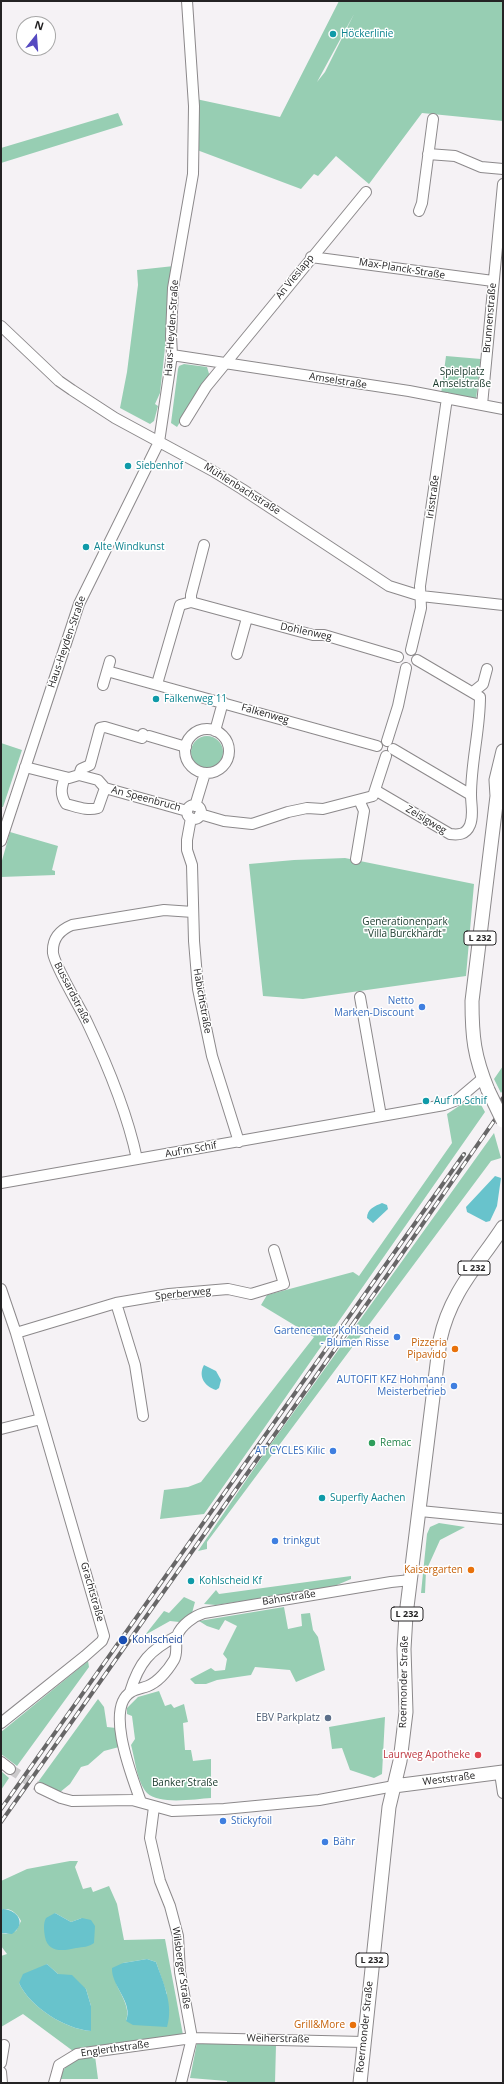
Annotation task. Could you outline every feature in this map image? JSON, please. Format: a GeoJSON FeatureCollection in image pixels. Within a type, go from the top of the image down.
{"type":"FeatureCollection","features":[{"type":"Feature","properties":{"kind":"main road","name":"L 232"},"geometry":{"type":"LineString","coordinates":[[503,751],[496,780],[497,796],[472,1001],[472,1034],[475,1056],[503,1121]]}},
{"type":"Feature","properties":{"kind":"main road","name":"L 232"},"geometry":{"type":"LineString","coordinates":[[497,796],[503,782]]}},
{"type":"Feature","properties":{"kind":"main road","name":"Roermonder Straße"},"geometry":{"type":"LineString","coordinates":[[360,2083],[389,1807],[400,1761],[406,1712],[404,1648],[432,1396],[443,1323],[457,1292],[503,1226]]}},
{"type":"Feature","properties":{"kind":"main road","name":"Weststraße"},"geometry":{"type":"LineString","coordinates":[[394,1786],[501,1773]]}},
{"type":"Feature","properties":{"kind":"street","name":"Haus-Heyden-Straße"},"geometry":{"type":"LineString","coordinates":[[1,841],[79,604],[159,442],[172,355],[170,336],[173,288],[193,174],[194,137],[187,1]]}},
{"type":"Feature","properties":{"kind":"street"},"geometry":{"type":"LineString","coordinates":[[419,211],[422,203],[433,119]]}},
{"type":"Feature","properties":{"kind":"street"},"geometry":{"type":"LineString","coordinates":[[428,154],[455,156],[482,167],[503,169]]}},
{"type":"Feature","properties":{"kind":"street","name":"Brunnenstraße"},"geometry":{"type":"LineString","coordinates":[[482,405],[503,184]]}},
{"type":"Feature","properties":{"kind":"street","name":"An Vieslapp"},"geometry":{"type":"LineString","coordinates":[[185,421],[206,387],[311,257],[366,192]]}},
{"type":"Feature","properties":{"kind":"street","name":"Max-Planck-Straße"},"geometry":{"type":"LineString","coordinates":[[311,257],[493,281]]}},
{"type":"Feature","properties":{"kind":"street","name":"Mühlenbachstraße"},"geometry":{"type":"LineString","coordinates":[[1,326],[59,381],[115,418],[214,471],[389,586],[401,592],[420,596],[503,605]]}},
{"type":"Feature","properties":{"kind":"street","name":"Amselstraße"},"geometry":{"type":"LineString","coordinates":[[172,355],[447,398],[503,409]]}},
{"type":"Feature","properties":{"kind":"street","name":"Irisstraße"},"geometry":{"type":"LineString","coordinates":[[420,596],[420,586],[447,398]]}},
{"type":"Feature","properties":{"kind":"street"},"geometry":{"type":"LineString","coordinates":[[157,684],[180,605],[191,602],[191,595],[204,545]]}},
{"type":"Feature","properties":{"kind":"street"},"geometry":{"type":"LineString","coordinates":[[411,650],[421,608],[420,596]]}},
{"type":"Feature","properties":{"kind":"street","name":"Dohlenweg"},"geometry":{"type":"LineString","coordinates":[[191,602],[313,636],[324,635],[398,656]]}},
{"type":"Feature","properties":{"kind":"street"},"geometry":{"type":"LineString","coordinates":[[237,654],[247,618]]}},
{"type":"Feature","properties":{"kind":"street"},"geometry":{"type":"LineString","coordinates":[[411,650],[416,655],[417,660],[414,666],[406,668],[400,665],[398,656],[402,651],[411,650]]}},
{"type":"Feature","properties":{"kind":"street"},"geometry":{"type":"LineString","coordinates":[[417,660],[473,692],[483,684],[487,669]]}},
{"type":"Feature","properties":{"kind":"street"},"geometry":{"type":"LineString","coordinates":[[103,685],[110,661]]}},
{"type":"Feature","properties":{"kind":"street"},"geometry":{"type":"LineString","coordinates":[[375,790],[388,749],[406,668]]}},
{"type":"Feature","properties":{"kind":"street","name":"Falkenweg"},"geometry":{"type":"LineString","coordinates":[[107,672],[223,702],[377,746],[379,754],[388,749]]}},
{"type":"Feature","properties":{"kind":"street","name":"Zeisigweg"},"geometry":{"type":"LineString","coordinates":[[375,790],[450,834],[459,835],[466,832],[470,826],[472,815],[471,795],[480,702],[480,697],[473,692]]}},
{"type":"Feature","properties":{"kind":"street"},"geometry":{"type":"LineString","coordinates":[[215,731],[223,702]]}},
{"type":"Feature","properties":{"kind":"street"},"geometry":{"type":"LineString","coordinates":[[79,775],[81,769],[90,765],[100,728],[104,727],[142,738],[146,735],[186,747]]}},
{"type":"Feature","properties":{"kind":"street"},"geometry":{"type":"LineString","coordinates":[[203,730],[215,731],[221,735],[228,747],[227,757],[222,767],[211,774],[205,773],[189,764],[185,756],[188,738],[203,730]]}},
{"type":"Feature","properties":{"kind":"street"},"geometry":{"type":"LineString","coordinates":[[388,749],[471,795]]}},
{"type":"Feature","properties":{"kind":"street","name":"An Speenbruch"},"geometry":{"type":"LineString","coordinates":[[25,767],[69,778],[79,775],[98,780],[105,788],[224,821],[252,824],[288,812],[307,808],[323,809],[359,800],[373,796],[375,790]]}},
{"type":"Feature","properties":{"kind":"street","name":"Habichtstraße"},"geometry":{"type":"LineString","coordinates":[[205,773],[193,812],[187,840],[192,865],[197,982],[212,1056],[239,1142]]}},
{"type":"Feature","properties":{"kind":"street","name":"An Speenbruch"},"geometry":{"type":"LineString","coordinates":[[65,777],[61,790],[62,797],[66,804],[78,808],[89,810],[98,808],[105,788]]}},
{"type":"Feature","properties":{"kind":"street"},"geometry":{"type":"LineString","coordinates":[[356,859],[364,811],[359,800]]}},
{"type":"Feature","properties":{"kind":"street","name":"Bussardstraße"},"geometry":{"type":"LineString","coordinates":[[137,1160],[114,1083],[86,1020],[55,959],[54,946],[58,935],[64,929],[72,925],[164,910],[193,912]]}},
{"type":"Feature","properties":{"kind":"street"},"geometry":{"type":"LineString","coordinates":[[360,997],[381,1116]]}},
{"type":"Feature","properties":{"kind":"street","name":"Auf'm Schif"},"geometry":{"type":"LineString","coordinates":[[1,1183],[444,1105],[457,1100],[486,1084]]}},
{"type":"Feature","properties":{"kind":"street","name":"Sperberweg"},"geometry":{"type":"LineString","coordinates":[[16,1333],[116,1303],[169,1294],[228,1289],[250,1294],[284,1284],[274,1250]]}},
{"type":"Feature","properties":{"kind":"street","name":"Grachtstraße"},"geometry":{"type":"LineString","coordinates":[[1,1289],[16,1333],[104,1636],[102,1641],[85,1656],[1,1723]]}},
{"type":"Feature","properties":{"kind":"street"},"geometry":{"type":"LineString","coordinates":[[116,1303],[135,1365],[143,1416]]}},
{"type":"Feature","properties":{"kind":"street"},"geometry":{"type":"LineString","coordinates":[[1,1429],[41,1419]]}},
{"type":"Feature","properties":{"kind":"street"},"geometry":{"type":"LineString","coordinates":[[420,1511],[503,1519]]}},
{"type":"Feature","properties":{"kind":"street","name":"Bahnstraße"},"geometry":{"type":"LineString","coordinates":[[141,1802],[124,1748],[120,1726],[121,1708],[124,1698],[130,1692],[140,1665],[152,1651],[177,1636],[188,1621],[204,1612],[411,1580]]}},
{"type":"Feature","properties":{"kind":"street"},"geometry":{"type":"LineString","coordinates":[[130,1692],[156,1682],[174,1660],[177,1636]]}},
{"type":"Feature","properties":{"kind":"street"},"geometry":{"type":"LineString","coordinates":[[1,1762],[10,1769]]}},
{"type":"Feature","properties":{"kind":"street"},"geometry":{"type":"LineString","coordinates":[[501,1773],[503,1793]]}},
{"type":"Feature","properties":{"kind":"street"},"geometry":{"type":"LineString","coordinates":[[40,1788],[61,1798],[72,1801],[123,1800],[141,1802],[172,1811],[224,1809],[319,1800],[394,1786]]}},
{"type":"Feature","properties":{"kind":"street","name":"Wilsberger Straße"},"geometry":{"type":"LineString","coordinates":[[154,1807],[150,1838],[160,1881],[170,1906],[178,1936],[180,1972],[192,2038],[181,2083]]}},
{"type":"Feature","properties":{"kind":"street","name":"Weiherstraße"},"geometry":{"type":"LineString","coordinates":[[192,2038],[364,2042]]}},
{"type":"Feature","properties":{"kind":"street","name":"Englerthstraße"},"geometry":{"type":"LineString","coordinates":[[54,2083],[59,2065],[76,2054],[192,2038]]}},
{"type":"Feature","properties":{"kind":"street"},"geometry":{"type":"LineString","coordinates":[[1,2063],[4,2045]]}},
{"type":"Feature","properties":{"kind":"street"},"geometry":{"type":"LineString","coordinates":[[1,2072],[2,2083]]}},
{"type":"Feature","properties":{"kind":"green space"},"geometry":{"type":"Polygon","coordinates":[[[339,1],[503,1],[503,121],[422,113],[369,184],[336,156],[318,176],[314,174],[301,189],[197,150],[196,99],[280,117],[339,1]],[[354,14],[317,82],[325,72],[354,14]]]}},
{"type":"Feature","properties":{"kind":"green space"},"geometry":{"type":"Polygon","coordinates":[[[118,113],[123,125],[1,163],[1,148],[118,113]]]}},
{"type":"Feature","properties":{"kind":"green space"},"geometry":{"type":"Polygon","coordinates":[[[174,266],[160,393],[155,404],[158,406],[154,421],[150,424],[120,408],[127,372],[138,285],[137,270],[174,266]]]}},
{"type":"Feature","properties":{"kind":"green space","name":"Spielplatz Amselstraße"},"geometry":{"type":"Polygon","coordinates":[[[446,356],[481,359],[476,399],[441,394],[446,356]]]}},
{"type":"Feature","properties":{"kind":"green space"},"geometry":{"type":"Polygon","coordinates":[[[184,364],[207,367],[210,377],[198,393],[177,427],[171,423],[178,369],[179,366],[184,364]]]}},
{"type":"Feature","properties":{"kind":"green space"},"geometry":{"type":"Polygon","coordinates":[[[207,736],[213,737],[220,743],[223,752],[222,758],[216,765],[207,768],[201,767],[194,761],[191,752],[192,746],[198,739],[207,736]]]}},
{"type":"Feature","properties":{"kind":"green space"},"geometry":{"type":"Polygon","coordinates":[[[1,743],[22,750],[3,807],[1,807],[1,743]]]}},
{"type":"Feature","properties":{"kind":"green space"},"geometry":{"type":"Polygon","coordinates":[[[10,832],[58,846],[52,870],[55,871],[55,875],[1,877],[1,864],[10,832]]]}},
{"type":"Feature","properties":{"kind":"green space","name":"Generationenpark \"Villa Burckhardt\""},"geometry":{"type":"Polygon","coordinates":[[[345,858],[474,884],[466,976],[303,999],[263,996],[249,864],[345,858]]]}},
{"type":"Feature","properties":{"kind":"green space"},"geometry":{"type":"Polygon","coordinates":[[[503,1066],[503,1090],[501,1093],[494,1079],[503,1066]]]}},
{"type":"Feature","properties":{"kind":"green space"},"geometry":{"type":"Polygon","coordinates":[[[474,1096],[485,1112],[204,1514],[160,1519],[164,1490],[188,1487],[201,1482],[314,1337],[261,1305],[267,1295],[353,1272],[359,1276],[452,1143],[447,1114],[474,1096]]]}},
{"type":"Feature","properties":{"kind":"green space"},"geometry":{"type":"Polygon","coordinates":[[[494,1133],[501,1158],[491,1161],[207,1542],[207,1549],[198,1551],[268,1448],[494,1133]]]}},
{"type":"Feature","properties":{"kind":"green space"},"geometry":{"type":"Polygon","coordinates":[[[439,1523],[465,1527],[440,1540],[426,1571],[425,1593],[421,1593],[427,1534],[430,1527],[439,1523]]]}},
{"type":"Feature","properties":{"kind":"green space"},"geometry":{"type":"Polygon","coordinates":[[[351,1576],[351,1579],[330,1588],[216,1605],[204,1604],[216,1590],[219,1594],[351,1576]]]}},
{"type":"Feature","properties":{"kind":"green space"},"geometry":{"type":"Polygon","coordinates":[[[184,1597],[195,1602],[192,1613],[179,1622],[170,1621],[145,1635],[164,1611],[169,1613],[184,1597]]]}},
{"type":"Feature","properties":{"kind":"green space"},"geometry":{"type":"Polygon","coordinates":[[[284,1607],[288,1629],[302,1626],[301,1614],[310,1613],[313,1630],[318,1637],[325,1670],[296,1682],[290,1670],[255,1667],[251,1675],[217,1680],[206,1684],[195,1684],[190,1679],[211,1668],[215,1671],[225,1670],[227,1659],[223,1654],[237,1626],[225,1620],[219,1630],[207,1626],[199,1621],[284,1607]]]}},
{"type":"Feature","properties":{"kind":"green space"},"geometry":{"type":"Polygon","coordinates":[[[88,1661],[89,1667],[17,1766],[1,1754],[1,1732],[88,1661]]]}},
{"type":"Feature","properties":{"kind":"green space","name":"Banker Straße"},"geometry":{"type":"Polygon","coordinates":[[[159,1691],[165,1706],[171,1704],[174,1708],[184,1704],[188,1722],[183,1723],[185,1750],[191,1750],[193,1761],[211,1759],[211,1798],[187,1800],[160,1799],[147,1793],[141,1783],[131,1745],[135,1739],[132,1716],[127,1714],[127,1708],[138,1697],[159,1691]]]}},
{"type":"Feature","properties":{"kind":"green space"},"geometry":{"type":"Polygon","coordinates":[[[98,1699],[104,1707],[107,1727],[116,1728],[119,1747],[104,1751],[88,1765],[81,1767],[70,1784],[59,1793],[38,1782],[98,1699]]]}},
{"type":"Feature","properties":{"kind":"green space"},"geometry":{"type":"Polygon","coordinates":[[[385,1717],[382,1774],[374,1778],[350,1770],[342,1748],[332,1749],[329,1727],[385,1717]]]}},
{"type":"Feature","properties":{"kind":"green space"},"geometry":{"type":"Polygon","coordinates":[[[1,1771],[9,1778],[1,1790],[1,1771]]]}},
{"type":"Feature","properties":{"kind":"green space"},"geometry":{"type":"Polygon","coordinates":[[[70,1861],[78,1861],[75,1867],[83,1889],[91,1887],[93,1892],[109,1886],[117,1904],[124,1940],[165,1939],[183,2035],[73,2051],[23,2014],[1,2027],[1,1956],[7,1954],[1,1946],[1,1933],[6,1934],[16,1931],[21,1921],[13,1911],[7,1909],[1,1910],[1,1881],[27,1869],[70,1861]],[[55,1913],[46,1940],[82,1918],[71,1922],[55,1913]],[[147,1959],[123,1963],[116,1983],[126,2006],[126,2021],[167,1994],[156,1962],[147,1959]],[[47,1964],[19,1983],[31,2000],[49,2015],[70,2026],[91,2031],[91,2006],[86,1989],[58,1974],[47,1964]]]}},
{"type":"Feature","properties":{"kind":"green space"},"geometry":{"type":"Polygon","coordinates":[[[197,2043],[276,2045],[275,2083],[227,2083],[227,2081],[190,2078],[197,2043]]]}},
{"type":"Feature","properties":{"kind":"green space"},"geometry":{"type":"Polygon","coordinates":[[[95,2056],[98,2079],[59,2079],[65,2067],[72,2061],[95,2056]]]}},
{"type":"Feature","properties":{"kind":"water"},"geometry":{"type":"Polygon","coordinates":[[[495,1176],[501,1178],[497,1206],[490,1221],[486,1222],[467,1212],[466,1207],[495,1176]]]}},
{"type":"Feature","properties":{"kind":"water"},"geometry":{"type":"Polygon","coordinates":[[[382,1203],[387,1205],[388,1209],[373,1223],[367,1218],[368,1212],[372,1208],[382,1203]]]}},
{"type":"Feature","properties":{"kind":"water"},"geometry":{"type":"Polygon","coordinates":[[[204,1365],[216,1371],[221,1380],[219,1388],[216,1390],[208,1386],[203,1380],[202,1369],[204,1365]]]}},
{"type":"Feature","properties":{"kind":"water"},"geometry":{"type":"Polygon","coordinates":[[[3,1909],[13,1912],[19,1918],[19,1926],[12,1934],[1,1933],[1,1910],[3,1909]]]}},
{"type":"Feature","properties":{"kind":"water"},"geometry":{"type":"Polygon","coordinates":[[[55,1913],[71,1922],[82,1918],[91,1920],[95,1926],[94,1943],[86,1947],[66,1950],[57,1950],[49,1946],[45,1937],[44,1923],[46,1918],[55,1913]]]}},
{"type":"Feature","properties":{"kind":"water"},"geometry":{"type":"Polygon","coordinates":[[[147,1959],[156,1962],[167,1994],[169,2019],[167,2027],[133,2025],[126,2021],[128,2014],[127,2008],[115,1981],[112,1968],[123,1963],[147,1959]]]}},
{"type":"Feature","properties":{"kind":"water"},"geometry":{"type":"Polygon","coordinates":[[[47,1964],[58,1974],[72,1975],[86,1989],[91,2006],[91,2031],[70,2026],[49,2015],[24,1992],[19,1983],[23,1974],[47,1964]]]}},
{"type":"Feature","properties":{"kind":"tunnel"},"geometry":{"type":"LineString","coordinates":[[10,1769],[40,1788]]}},
{"type":"Feature","properties":{"kind":"railway"},"geometry":{"type":"LineString","coordinates":[[494,1111],[503,1098]]}},
{"type":"Feature","properties":{"kind":"railway"},"geometry":{"type":"LineString","coordinates":[[1,1822],[386,1277],[503,1108]]}},
{"type":"Feature","properties":{"kind":"railway"},"geometry":{"type":"LineString","coordinates":[[1,1809],[464,1154]]}},
{"type":"Feature","properties":{"kind":"place","name":"Höckerlinie"},"geometry":{"type":"Point","coordinates":[333,34]}},
{"type":"Feature","properties":{"kind":"place","name":"Siebenhof"},"geometry":{"type":"Point","coordinates":[128,466]}},
{"type":"Feature","properties":{"kind":"place","name":"Alte Windkunst"},"geometry":{"type":"Point","coordinates":[86,547]}},
{"type":"Feature","properties":{"kind":"place","name":"Falkenweg 11"},"geometry":{"type":"Point","coordinates":[156,699]}},
{"type":"Feature","properties":{"kind":"place","name":"Netto Marken-Discount"},"geometry":{"type":"Point","coordinates":[422,1007]}},
{"type":"Feature","properties":{"kind":"place","name":"Auf´m Schif"},"geometry":{"type":"Point","coordinates":[426,1101]}},
{"type":"Feature","properties":{"kind":"place","name":"Gartencenter Kohlscheid - Blumen Risse"},"geometry":{"type":"Point","coordinates":[397,1337]}},
{"type":"Feature","properties":{"kind":"place","name":"Pizzeria Pipavido"},"geometry":{"type":"Point","coordinates":[455,1349]}},
{"type":"Feature","properties":{"kind":"place","name":"AUTOFIT KFZ Hohmann Meisterbetrieb"},"geometry":{"type":"Point","coordinates":[454,1386]}},
{"type":"Feature","properties":{"kind":"place","name":"Remac"},"geometry":{"type":"Point","coordinates":[372,1443]}},
{"type":"Feature","properties":{"kind":"place","name":"AT CYCLES Kilic"},"geometry":{"type":"Point","coordinates":[333,1451]}},
{"type":"Feature","properties":{"kind":"place","name":"Superfly Aachen"},"geometry":{"type":"Point","coordinates":[322,1498]}},
{"type":"Feature","properties":{"kind":"place","name":"trinkgut"},"geometry":{"type":"Point","coordinates":[275,1541]}},
{"type":"Feature","properties":{"kind":"place","name":"Kaisergarten"},"geometry":{"type":"Point","coordinates":[471,1570]}},
{"type":"Feature","properties":{"kind":"place","name":"Kohlscheid Kf"},"geometry":{"type":"Point","coordinates":[191,1581]}},
{"type":"Feature","properties":{"kind":"place","name":"Kohlscheid"},"geometry":{"type":"Point","coordinates":[123,1640]}},
{"type":"Feature","properties":{"kind":"place","name":"EBV Parkplatz"},"geometry":{"type":"Point","coordinates":[328,1718]}},
{"type":"Feature","properties":{"kind":"place","name":"Laurweg Apotheke"},"geometry":{"type":"Point","coordinates":[478,1755]}},
{"type":"Feature","properties":{"kind":"place","name":"Stickyfoil"},"geometry":{"type":"Point","coordinates":[223,1821]}},
{"type":"Feature","properties":{"kind":"place","name":"Bähr"},"geometry":{"type":"Point","coordinates":[325,1842]}},
{"type":"Feature","properties":{"kind":"place","name":"Grill&More"},"geometry":{"type":"Point","coordinates":[353,2025]}}]}
